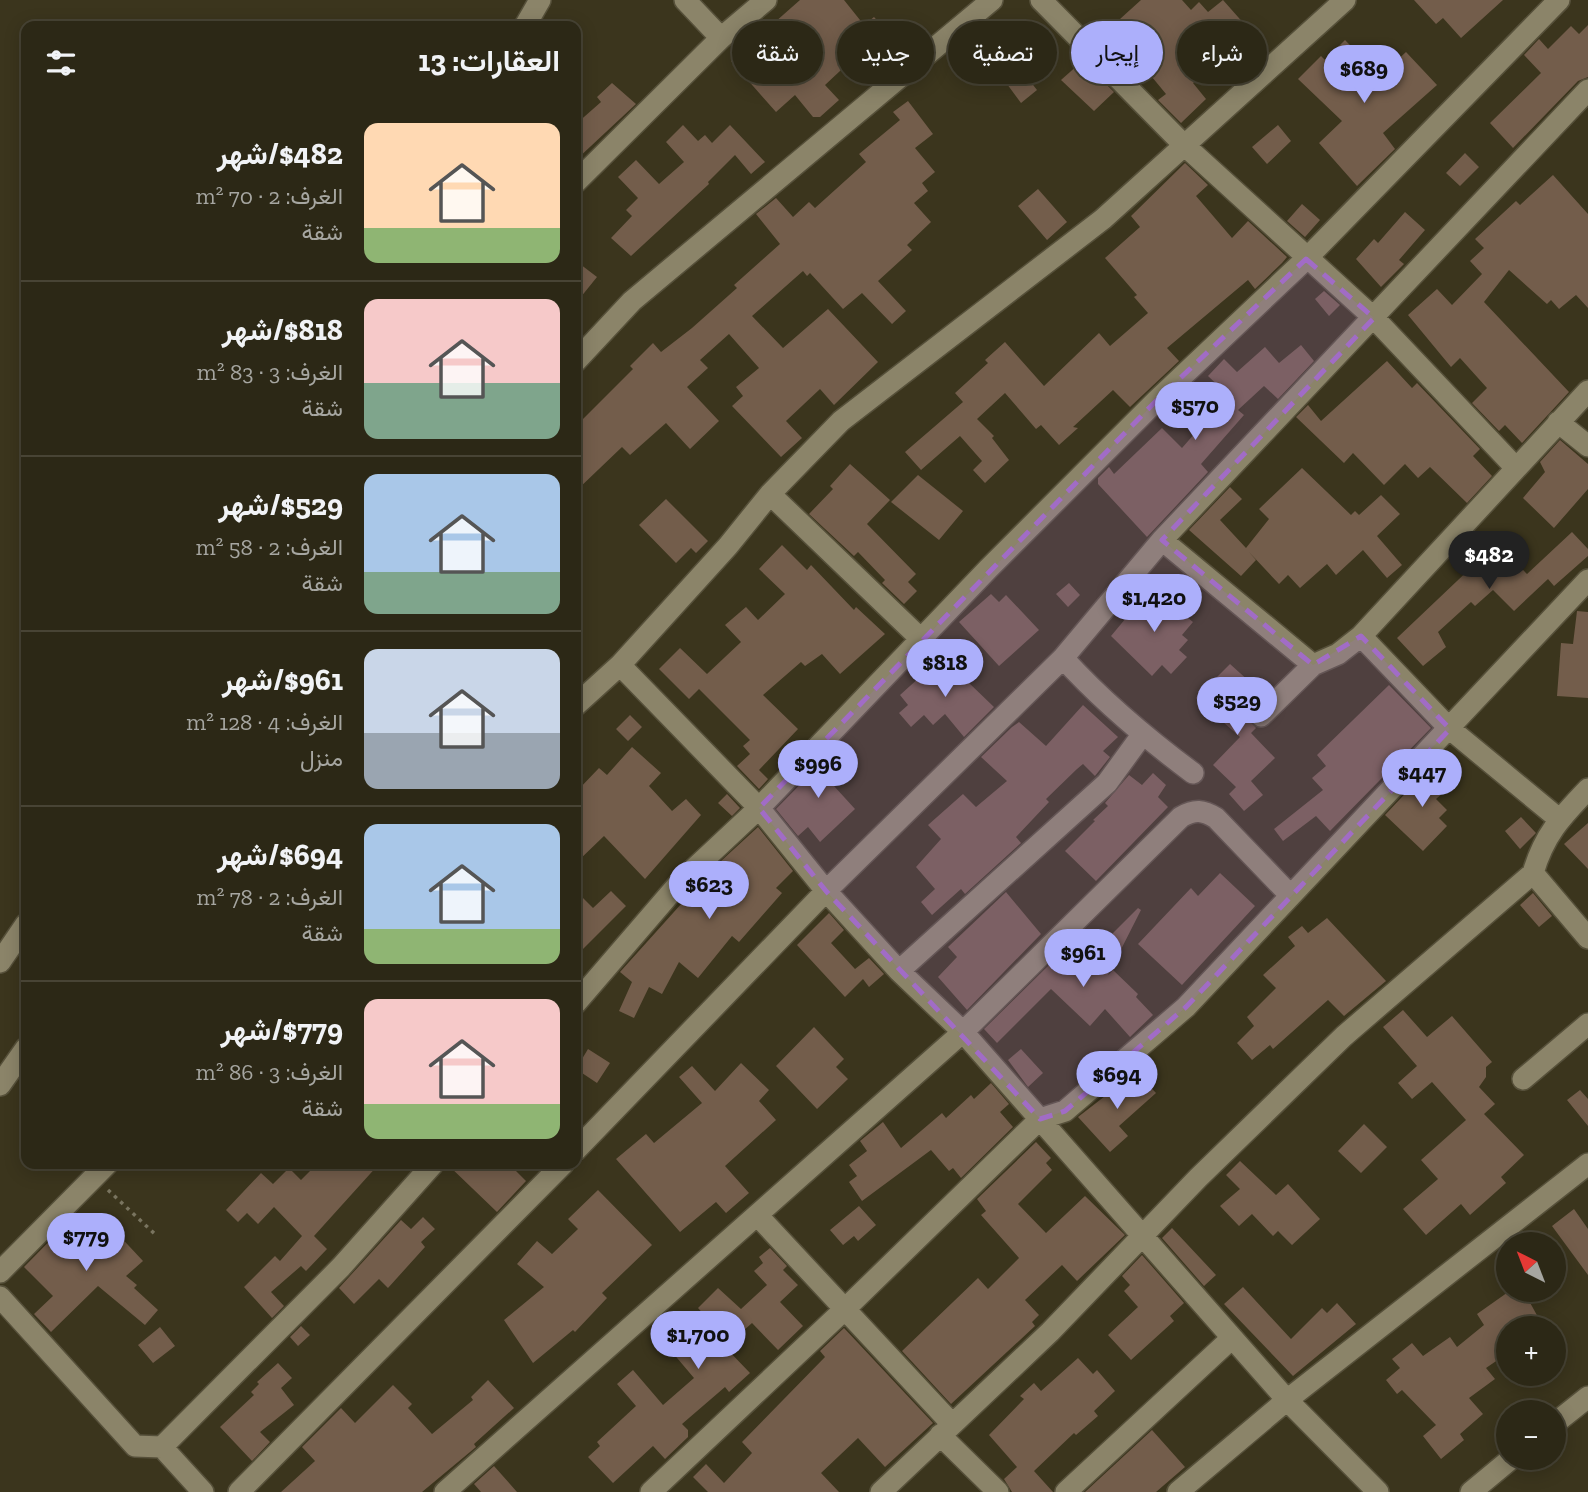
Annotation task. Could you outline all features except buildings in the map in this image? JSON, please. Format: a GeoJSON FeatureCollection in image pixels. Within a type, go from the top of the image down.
{"type":"FeatureCollection","features":[{"type":"Feature","properties":{"kind":"street"},"geometry":{"type":"LineString","coordinates":[[528,21],[540,0]]}},
{"type":"Feature","properties":{"kind":"street"},"geometry":{"type":"LineString","coordinates":[[685,0],[721,38]]}},
{"type":"Feature","properties":{"kind":"street"},"geometry":{"type":"LineString","coordinates":[[581,177],[721,38],[766,0]]}},
{"type":"Feature","properties":{"kind":"street"},"geometry":{"type":"LineString","coordinates":[[581,356],[632,301],[992,0]]}},
{"type":"Feature","properties":{"kind":"street"},"geometry":{"type":"LineString","coordinates":[[1041,0],[1183,145],[1374,318],[1517,468]]}},
{"type":"Feature","properties":{"kind":"street"},"geometry":{"type":"LineString","coordinates":[[581,700],[620,665],[729,546],[770,494],[841,421],[1103,219],[1345,0]]}},
{"type":"Feature","properties":{"kind":"street"},"geometry":{"type":"LineString","coordinates":[[581,997],[681,881],[759,808],[988,569],[1156,401],[1306,259],[1559,0]]}},
{"type":"Feature","properties":{"kind":"street"},"geometry":{"type":"LineString","coordinates":[[581,1145],[826,891],[1063,658],[1162,540],[1374,318],[1493,187],[1588,90]]}},
{"type":"Feature","properties":{"kind":"street"},"geometry":{"type":"LineString","coordinates":[[1261,716],[1312,665],[1338,654],[1361,636],[1588,390]]}},
{"type":"Feature","properties":{"kind":"street"},"geometry":{"type":"LineString","coordinates":[[1558,422],[1588,446]]}},
{"type":"Feature","properties":{"kind":"street"},"geometry":{"type":"LineString","coordinates":[[770,494],[922,640]]}},
{"type":"Feature","properties":{"kind":"street"},"geometry":{"type":"LineString","coordinates":[[1162,540],[1312,665]]}},
{"type":"Feature","properties":{"kind":"street"},"geometry":{"type":"LineString","coordinates":[[651,1492],[845,1309],[1040,1119],[1065,1111],[1186,1007],[1588,580]]}},
{"type":"Feature","properties":{"kind":"street"},"geometry":{"type":"LineString","coordinates":[[1361,636],[1450,729],[1559,819]]}},
{"type":"Feature","properties":{"kind":"street"},"geometry":{"type":"LineString","coordinates":[[1063,658],[1095,693],[1142,735],[1193,773]]}},
{"type":"Feature","properties":{"kind":"street"},"geometry":{"type":"LineString","coordinates":[[620,665],[759,808],[826,891],[899,971],[963,1032],[1287,1400],[1378,1492]]}},
{"type":"Feature","properties":{"kind":"street"},"geometry":{"type":"LineString","coordinates":[[899,971],[1107,782],[1142,735]]}},
{"type":"Feature","properties":{"kind":"street"},"geometry":{"type":"LineString","coordinates":[[881,1492],[1050,1332],[1142,1235],[1345,1036],[1533,873],[1541,846],[1559,819],[1588,789]]}},
{"type":"Feature","properties":{"kind":"street"},"geometry":{"type":"LineString","coordinates":[[445,1492],[963,1032],[1191,811],[1204,810],[1216,818],[1290,895]]}},
{"type":"Feature","properties":{"kind":"street"},"geometry":{"type":"LineString","coordinates":[[1533,873],[1588,938]]}},
{"type":"Feature","properties":{"kind":"street"},"geometry":{"type":"LineString","coordinates":[[0,962],[21,931]]}},
{"type":"Feature","properties":{"kind":"street"},"geometry":{"type":"LineString","coordinates":[[1523,1079],[1588,1024]]}},
{"type":"Feature","properties":{"kind":"street"},"geometry":{"type":"LineString","coordinates":[[0,1085],[21,1055]]}},
{"type":"Feature","properties":{"kind":"street"},"geometry":{"type":"LineString","coordinates":[[1178,1492],[1287,1400],[1588,1164]]}},
{"type":"Feature","properties":{"kind":"street"},"geometry":{"type":"LineString","coordinates":[[162,1447],[341,1267],[429,1169]]}},
{"type":"Feature","properties":{"kind":"street"},"geometry":{"type":"LineString","coordinates":[[239,1492],[557,1169]]}},
{"type":"Feature","properties":{"kind":"street"},"geometry":{"type":"LineString","coordinates":[[0,1272],[101,1170]]}},
{"type":"Feature","properties":{"kind":"street"},"geometry":{"type":"LineString","coordinates":[[758,1216],[845,1309],[998,1492]]}},
{"type":"Feature","properties":{"kind":"street"},"geometry":{"type":"LineString","coordinates":[[0,1297],[135,1446],[162,1447],[203,1492]]}},
{"type":"Feature","properties":{"kind":"street"},"geometry":{"type":"LineString","coordinates":[[1066,1492],[1232,1338]]}},
{"type":"Feature","properties":{"kind":"street"},"geometry":{"type":"LineString","coordinates":[[1566,1414],[1588,1397]]}},
{"type":"Feature","properties":{"kind":"street"},"geometry":{"type":"LineString","coordinates":[[1471,1492],[1498,1470]]}},
{"type":"Feature","properties":{"kind":"path"},"geometry":{"type":"LineString","coordinates":[[101,1170],[157,1236]]}},
{"type":"Feature","properties":{"kind":"highlighted area"},"geometry":{"type":"Polygon","coordinates":[[[1306,259],[1374,318],[1162,540],[1313,665],[1361,636],[1450,729],[1186,1007],[1065,1111],[1040,1119],[826,891],[759,808],[1156,401],[1306,259]]]}}]}
